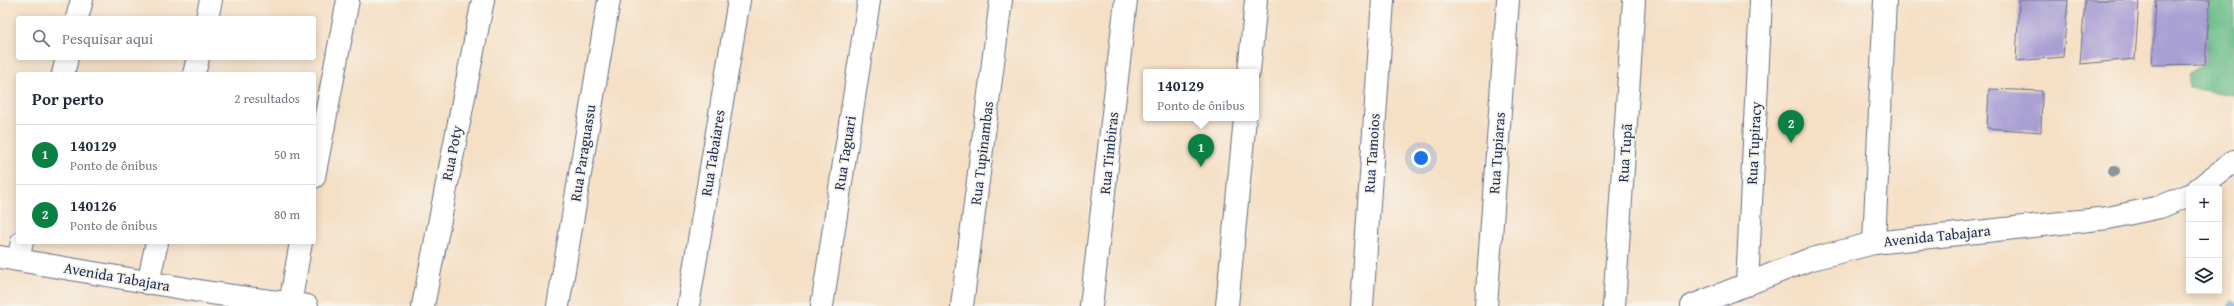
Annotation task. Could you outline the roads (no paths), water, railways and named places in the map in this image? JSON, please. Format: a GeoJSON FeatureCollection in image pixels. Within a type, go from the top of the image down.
{"type":"FeatureCollection","features":[{"type":"Feature","properties":{"kind":"street"},"geometry":{"type":"LineString","coordinates":[[78,16],[82,0]]}},
{"type":"Feature","properties":{"kind":"street"},"geometry":{"type":"LineString","coordinates":[[207,16],[211,0]]}},
{"type":"Feature","properties":{"kind":"street"},"geometry":{"type":"LineString","coordinates":[[316,167],[348,0]]}},
{"type":"Feature","properties":{"kind":"street","name":"Rua Poty"},"geometry":{"type":"LineString","coordinates":[[423,306],[483,0]]}},
{"type":"Feature","properties":{"kind":"street","name":"Rua Paraguassu"},"geometry":{"type":"LineString","coordinates":[[558,306],[610,0]]}},
{"type":"Feature","properties":{"kind":"street","name":"Rua Tabaiares"},"geometry":{"type":"LineString","coordinates":[[688,306],[739,0]]}},
{"type":"Feature","properties":{"kind":"street","name":"Rua Taguari"},"geometry":{"type":"LineString","coordinates":[[822,306],[869,0]]}},
{"type":"Feature","properties":{"kind":"street","name":"Rua Tupinambas"},"geometry":{"type":"LineString","coordinates":[[962,306],[1001,0]]}},
{"type":"Feature","properties":{"kind":"street","name":"Rua Timbiras"},"geometry":{"type":"LineString","coordinates":[[1091,306],[1126,0]]}},
{"type":"Feature","properties":{"kind":"street"},"geometry":{"type":"LineString","coordinates":[[1249,69],[1256,0]]}},
{"type":"Feature","properties":{"kind":"street","name":"Rua Tamoios"},"geometry":{"type":"LineString","coordinates":[[1362,306],[1383,0]]}},
{"type":"Feature","properties":{"kind":"street","name":"Rua Tupiaras"},"geometry":{"type":"LineString","coordinates":[[1486,306],[1508,0]]}},
{"type":"Feature","properties":{"kind":"street","name":"Rua Tupã"},"geometry":{"type":"LineString","coordinates":[[1614,306],[1634,0]]}},
{"type":"Feature","properties":{"kind":"street","name":"Rua Tupiracy"},"geometry":{"type":"LineString","coordinates":[[1747,285],[1761,0]]}},
{"type":"Feature","properties":{"kind":"street"},"geometry":{"type":"LineString","coordinates":[[1874,243],[1885,0]]}},
{"type":"Feature","properties":{"kind":"street"},"geometry":{"type":"LineString","coordinates":[[64,72],[66,60]]}},
{"type":"Feature","properties":{"kind":"street"},"geometry":{"type":"LineString","coordinates":[[194,72],[198,60]]}},
{"type":"Feature","properties":{"kind":"street"},"geometry":{"type":"LineString","coordinates":[[1227,306],[1245,121]]}},
{"type":"Feature","properties":{"kind":"street"},"geometry":{"type":"LineString","coordinates":[[2202,186],[2234,161]]}},
{"type":"Feature","properties":{"kind":"street","name":"Avenida Tabajara"},"geometry":{"type":"LineString","coordinates":[[1692,306],[1808,260],[1874,243],[2108,218],[2160,206],[2186,196]]}},
{"type":"Feature","properties":{"kind":"street"},"geometry":{"type":"LineString","coordinates":[[148,283],[157,244]]}},
{"type":"Feature","properties":{"kind":"street"},"geometry":{"type":"LineString","coordinates":[[298,305],[302,244]]}},
{"type":"Feature","properties":{"kind":"street","name":"Avenida Tabajara"},"geometry":{"type":"LineString","coordinates":[[13,253],[148,283],[298,305]]}},
{"type":"Feature","properties":{"kind":"place","name":"140126"},"geometry":{"type":"Point","coordinates":[1791,143]}},
{"type":"Feature","properties":{"kind":"place","name":"140129"},"geometry":{"type":"Point","coordinates":[1201,167]}}]}
